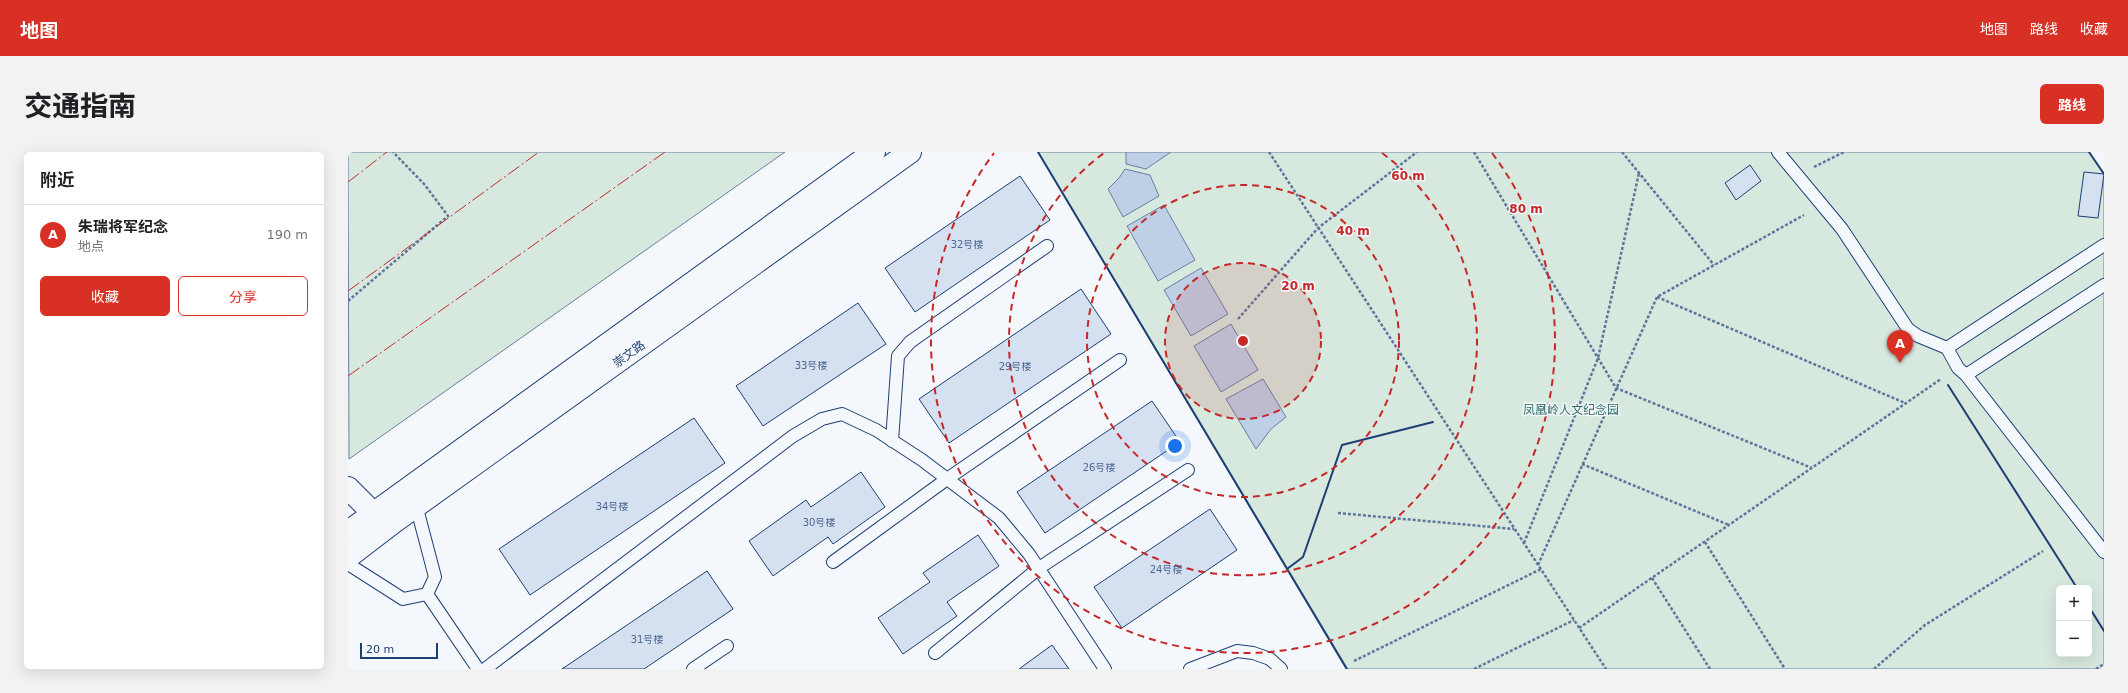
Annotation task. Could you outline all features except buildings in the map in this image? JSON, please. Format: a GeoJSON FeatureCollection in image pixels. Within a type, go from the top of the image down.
{"type":"FeatureCollection","features":[{"type":"Feature","properties":{"kind":"street","name":"崇文路"},"geometry":{"type":"LineString","coordinates":[[348,557],[395,521],[413,496],[874,152]]}},
{"type":"Feature","properties":{"kind":"street","name":"崇文路"},"geometry":{"type":"LineString","coordinates":[[348,532],[373,513],[413,496],[910,152]]}},
{"type":"Feature","properties":{"kind":"street"},"geometry":{"type":"LineString","coordinates":[[348,488],[373,513],[395,521]]}},
{"type":"Feature","properties":{"kind":"lane"},"geometry":{"type":"LineString","coordinates":[[1778,152],[1842,229],[1908,329],[1918,336],[1947,348],[1962,371],[2104,552]]}},
{"type":"Feature","properties":{"kind":"lane"},"geometry":{"type":"LineString","coordinates":[[1947,348],[2104,245]]}},
{"type":"Feature","properties":{"kind":"lane"},"geometry":{"type":"LineString","coordinates":[[892,441],[898,356],[910,342],[1047,246]]}},
{"type":"Feature","properties":{"kind":"lane"},"geometry":{"type":"LineString","coordinates":[[1962,371],[2104,285]]}},
{"type":"Feature","properties":{"kind":"lane"},"geometry":{"type":"LineString","coordinates":[[833,562],[947,479],[1120,360]]}},
{"type":"Feature","properties":{"kind":"lane"},"geometry":{"type":"LineString","coordinates":[[485,669],[793,436],[822,419],[842,414],[876,430],[947,479],[999,518],[1039,568],[1104,669]]}},
{"type":"Feature","properties":{"kind":"lane"},"geometry":{"type":"LineString","coordinates":[[935,653],[1039,568],[1188,470]]}},
{"type":"Feature","properties":{"kind":"lane"},"geometry":{"type":"LineString","coordinates":[[413,496],[435,577],[427,594]]}},
{"type":"Feature","properties":{"kind":"lane"},"geometry":{"type":"LineString","coordinates":[[348,564],[403,599],[427,594]]}},
{"type":"Feature","properties":{"kind":"lane"},"geometry":{"type":"LineString","coordinates":[[427,594],[478,669]]}},
{"type":"Feature","properties":{"kind":"lane"},"geometry":{"type":"LineString","coordinates":[[693,669],[727,646]]}},
{"type":"Feature","properties":{"kind":"lane"},"geometry":{"type":"LineString","coordinates":[[1190,669],[1236,651],[1253,653],[1270,659],[1281,669]]}},
{"type":"Feature","properties":{"kind":"path"},"geometry":{"type":"LineString","coordinates":[[348,301],[448,216],[425,185],[393,152]]}},
{"type":"Feature","properties":{"kind":"path"},"geometry":{"type":"LineString","coordinates":[[1268,152],[1606,669]]}},
{"type":"Feature","properties":{"kind":"path"},"geometry":{"type":"LineString","coordinates":[[1238,319],[1318,228],[1417,152]]}},
{"type":"Feature","properties":{"kind":"path"},"geometry":{"type":"LineString","coordinates":[[1474,152],[1616,388],[1812,468]]}},
{"type":"Feature","properties":{"kind":"path"},"geometry":{"type":"LineString","coordinates":[[1622,152],[1714,265]]}},
{"type":"Feature","properties":{"kind":"path"},"geometry":{"type":"LineString","coordinates":[[1798,175],[1844,152]]}},
{"type":"Feature","properties":{"kind":"path"},"geometry":{"type":"LineString","coordinates":[[1524,543],[1598,358],[1639,173]]}},
{"type":"Feature","properties":{"kind":"path"},"geometry":{"type":"LineString","coordinates":[[1538,565],[1657,297],[1822,205]]}},
{"type":"Feature","properties":{"kind":"path"},"geometry":{"type":"LineString","coordinates":[[1657,297],[1906,404]]}},
{"type":"Feature","properties":{"kind":"path"},"geometry":{"type":"LineString","coordinates":[[1579,628],[1906,404],[1962,371]]}},
{"type":"Feature","properties":{"kind":"path"},"geometry":{"type":"LineString","coordinates":[[1582,464],[1729,525]]}},
{"type":"Feature","properties":{"kind":"path"},"geometry":{"type":"LineString","coordinates":[[1338,513],[1514,529]]}},
{"type":"Feature","properties":{"kind":"path"},"geometry":{"type":"LineString","coordinates":[[1704,542],[1785,669]]}},
{"type":"Feature","properties":{"kind":"path"},"geometry":{"type":"LineString","coordinates":[[1874,669],[1878,668],[1925,625],[2043,551]]}},
{"type":"Feature","properties":{"kind":"path"},"geometry":{"type":"LineString","coordinates":[[1354,661],[1541,569]]}},
{"type":"Feature","properties":{"kind":"path"},"geometry":{"type":"LineString","coordinates":[[1652,578],[1710,669]]}},
{"type":"Feature","properties":{"kind":"path"},"geometry":{"type":"LineString","coordinates":[[1474,669],[1574,620]]}},
{"type":"Feature","properties":{"kind":"path"},"geometry":{"type":"LineString","coordinates":[[2096,669],[2104,664]]}},
{"type":"Feature","properties":{"kind":"green space"},"geometry":{"type":"Polygon","coordinates":[[[348,152],[785,152],[349,459],[348,152]]]}},
{"type":"Feature","properties":{"kind":"green space","name":"凤凰岭人文纪念园"},"geometry":{"type":"Polygon","coordinates":[[[1038,152],[2089,152],[2104,174],[2104,669],[1346,669],[1038,152]]]}},
{"type":"Feature","properties":{"kind":"water"},"geometry":{"type":"Polygon","coordinates":[[[1126,152],[1171,152],[1146,169],[1126,164],[1126,152]]]}},
{"type":"Feature","properties":{"kind":"water"},"geometry":{"type":"Polygon","coordinates":[[[1125,169],[1150,175],[1159,196],[1123,217],[1108,189],[1119,178],[1125,169]]]}},
{"type":"Feature","properties":{"kind":"water"},"geometry":{"type":"Polygon","coordinates":[[[1164,205],[1195,260],[1158,281],[1127,226],[1164,205]]]}},
{"type":"Feature","properties":{"kind":"water"},"geometry":{"type":"Polygon","coordinates":[[[1201,268],[1228,314],[1191,336],[1164,290],[1201,268]]]}},
{"type":"Feature","properties":{"kind":"water"},"geometry":{"type":"Polygon","coordinates":[[[1231,324],[1258,370],[1221,392],[1194,346],[1231,324]]]}},
{"type":"Feature","properties":{"kind":"water"},"geometry":{"type":"Polygon","coordinates":[[[1263,379],[1286,417],[1271,429],[1256,449],[1226,399],[1263,379]]]}},
{"type":"Feature","properties":{"kind":"wall"},"geometry":{"type":"LineString","coordinates":[[1038,152],[1347,669]]}},
{"type":"Feature","properties":{"kind":"wall"},"geometry":{"type":"LineString","coordinates":[[2089,152],[2104,174]]}},
{"type":"Feature","properties":{"kind":"wall"},"geometry":{"type":"LineString","coordinates":[[1948,385],[2075,585]]}},
{"type":"Feature","properties":{"kind":"wall"},"geometry":{"type":"LineString","coordinates":[[1287,569],[1303,557],[1342,445],[1433,422]]}},
{"type":"Feature","properties":{"kind":"wall"},"geometry":{"type":"LineString","coordinates":[[2092,612],[2104,631]]}},
{"type":"Feature","properties":{"kind":"power"},"geometry":{"type":"LineString","coordinates":[[348,182],[387,152]]}},
{"type":"Feature","properties":{"kind":"power"},"geometry":{"type":"LineString","coordinates":[[348,291],[539,152]]}},
{"type":"Feature","properties":{"kind":"power"},"geometry":{"type":"LineString","coordinates":[[348,376],[665,152]]}},
{"type":"Feature","properties":{"kind":"place","name":"朱瑞将军纪念"},"geometry":{"type":"Point","coordinates":[1900,363]}}]}
